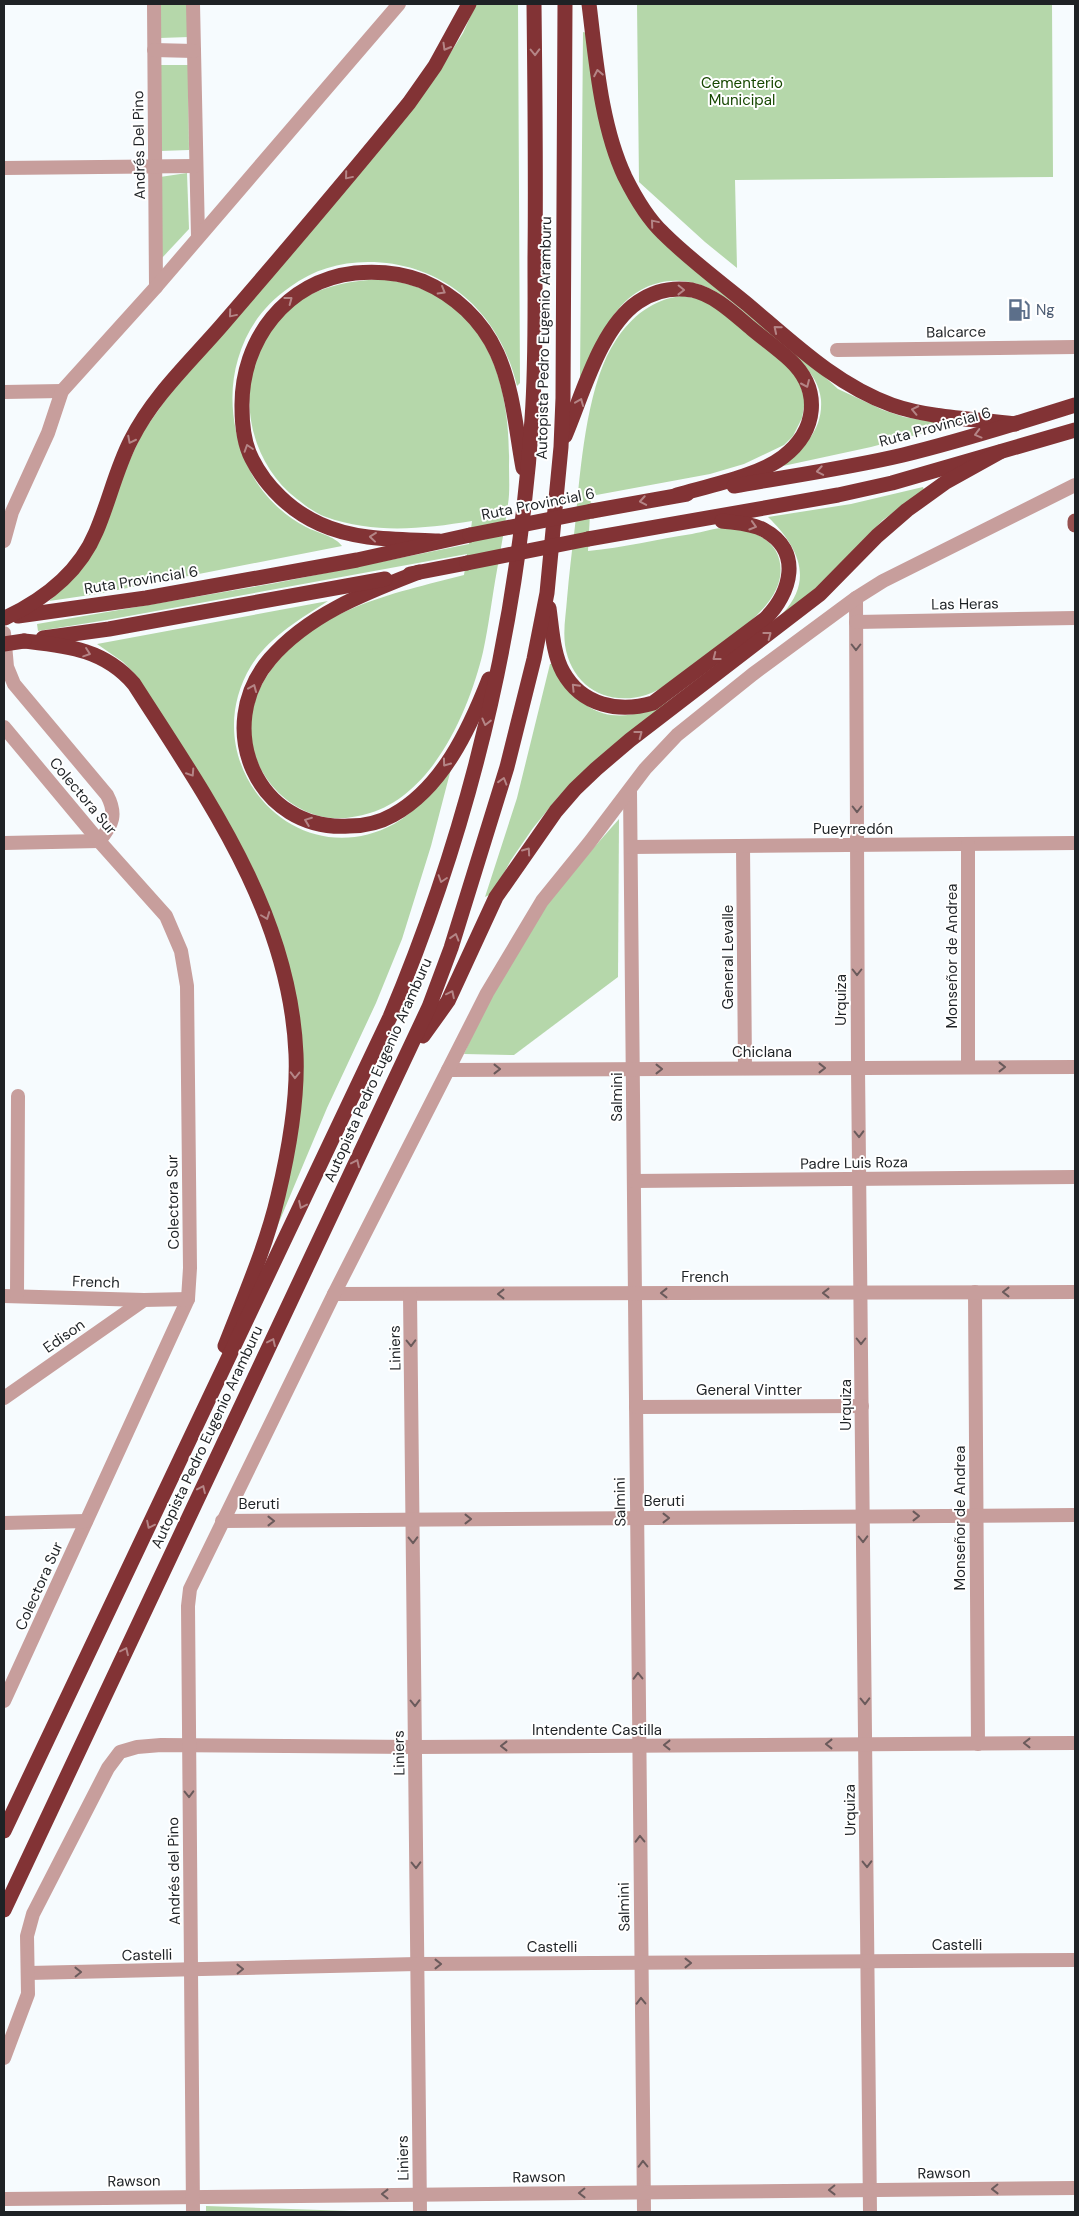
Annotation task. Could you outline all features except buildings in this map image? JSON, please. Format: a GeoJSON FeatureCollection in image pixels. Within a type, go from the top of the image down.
{"type":"FeatureCollection","features":[{"type":"Feature","properties":{"kind":"highway"},"geometry":{"type":"LineString","coordinates":[[4,623],[35,608],[64,580],[87,550],[96,532],[124,454],[153,403],[221,326],[409,103],[435,66],[469,4]]}},
{"type":"Feature","properties":{"kind":"highway","name":"Autopista Pedro Eugenio Aramburu"},"geometry":{"type":"LineString","coordinates":[[4,1830],[366,1069],[409,972],[430,917],[463,811],[504,641],[516,572],[526,488],[535,356],[536,143],[534,4]]}},
{"type":"Feature","properties":{"kind":"highway","name":"Autopista Pedro Eugenio Aramburu"},"geometry":{"type":"LineString","coordinates":[[4,1910],[429,1007],[451,948],[507,767],[534,659],[547,593],[561,447],[565,312],[565,4]]}},
{"type":"Feature","properties":{"kind":"highway"},"geometry":{"type":"LineString","coordinates":[[589,4],[596,65],[616,153],[637,199],[663,233],[816,362],[855,388],[893,405],[910,409],[1015,424]]}},
{"type":"Feature","properties":{"kind":"highway"},"geometry":{"type":"LineString","coordinates":[[439,541],[372,538],[345,533],[320,524],[298,511],[280,496],[263,478],[251,458],[245,439],[242,416],[242,398],[249,359],[256,341],[274,313],[303,290],[325,280],[348,274],[368,272],[391,273],[412,277],[432,286],[446,293],[464,307],[488,337],[503,369],[512,406],[526,488]]}},
{"type":"Feature","properties":{"kind":"highway"},"geometry":{"type":"LineString","coordinates":[[561,447],[603,344],[619,320],[637,303],[665,290],[692,290],[703,293],[720,303],[790,360],[807,383],[812,408],[810,419],[802,438],[774,463],[677,495]]}},
{"type":"Feature","properties":{"kind":"highway","name":"Ruta Provincial 6"},"geometry":{"type":"LineString","coordinates":[[35,608],[146,598],[328,566],[439,541],[677,495],[856,465],[1015,424],[1075,405]]}},
{"type":"Feature","properties":{"kind":"highway"},"geometry":{"type":"LineString","coordinates":[[4,644],[40,641],[109,629],[883,485],[1075,430]]}},
{"type":"Feature","properties":{"kind":"highway"},"geometry":{"type":"LineString","coordinates":[[404,1063],[448,1001],[496,897],[556,811],[575,789],[630,740],[820,594],[877,536],[907,510],[946,482],[1000,452]]}},
{"type":"Feature","properties":{"kind":"highway"},"geometry":{"type":"LineString","coordinates":[[547,593],[557,653],[562,671],[571,684],[597,703],[609,707],[637,708],[654,703],[765,619],[777,607],[790,578],[783,548],[774,536],[762,529],[743,523],[705,519]]}},
{"type":"Feature","properties":{"kind":"highway"},"geometry":{"type":"LineString","coordinates":[[419,572],[374,590],[323,615],[286,644],[259,674],[246,706],[244,741],[254,774],[262,787],[284,808],[313,823],[327,827],[342,827],[379,822],[407,806],[422,794],[439,773],[467,731],[504,641]]}},
{"type":"Feature","properties":{"kind":"highway"},"geometry":{"type":"LineString","coordinates":[[40,641],[74,648],[98,656],[118,668],[134,684],[211,804],[250,875],[279,953],[287,990],[296,1054],[295,1091],[291,1128],[278,1197],[246,1293],[185,1451]]}},
{"type":"Feature","properties":{"kind":"street","name":"Andrés Del Pino"},"geometry":{"type":"LineString","coordinates":[[154,4],[156,287]]}},
{"type":"Feature","properties":{"kind":"street"},"geometry":{"type":"LineString","coordinates":[[193,4],[198,238]]}},
{"type":"Feature","properties":{"kind":"street"},"geometry":{"type":"LineString","coordinates":[[4,541],[12,512],[48,433],[62,391],[156,287],[399,4]]}},
{"type":"Feature","properties":{"kind":"street"},"geometry":{"type":"LineString","coordinates":[[154,50],[194,51]]}},
{"type":"Feature","properties":{"kind":"street"},"geometry":{"type":"LineString","coordinates":[[4,168],[195,166]]}},
{"type":"Feature","properties":{"kind":"street","name":"Balcarce"},"geometry":{"type":"LineString","coordinates":[[837,350],[1075,347]]}},
{"type":"Feature","properties":{"kind":"street"},"geometry":{"type":"LineString","coordinates":[[4,392],[62,391]]}},
{"type":"Feature","properties":{"kind":"street"},"geometry":{"type":"LineString","coordinates":[[222,1521],[334,1294],[487,993],[542,900],[630,791],[645,769],[677,735],[753,674],[856,598],[883,582],[1075,485]]}},
{"type":"Feature","properties":{"kind":"street","name":"Urquiza"},"geometry":{"type":"LineString","coordinates":[[856,598],[858,1068],[870,2212]]}},
{"type":"Feature","properties":{"kind":"street","name":"Las Heras"},"geometry":{"type":"LineString","coordinates":[[856,622],[1075,618]]}},
{"type":"Feature","properties":{"kind":"street"},"geometry":{"type":"LineString","coordinates":[[4,623],[7,667],[14,684],[101,787],[112,804],[114,817],[111,825],[99,841],[4,844]]}},
{"type":"Feature","properties":{"kind":"street","name":"Colectora Sur"},"geometry":{"type":"LineString","coordinates":[[4,727],[99,841],[166,916],[181,950],[187,986],[190,1268],[188,1299],[4,1701]]}},
{"type":"Feature","properties":{"kind":"street","name":"Salmini"},"geometry":{"type":"LineString","coordinates":[[630,791],[644,2212]]}},
{"type":"Feature","properties":{"kind":"street","name":"Pueyrredón"},"geometry":{"type":"LineString","coordinates":[[631,847],[1075,843]]}},
{"type":"Feature","properties":{"kind":"street","name":"Monseñor de Andrea"},"geometry":{"type":"LineString","coordinates":[[968,844],[968,1068]]}},
{"type":"Feature","properties":{"kind":"street","name":"General Levalle"},"geometry":{"type":"LineString","coordinates":[[743,846],[745,1068]]}},
{"type":"Feature","properties":{"kind":"street","name":"Chiclana"},"geometry":{"type":"LineString","coordinates":[[448,1070],[1075,1067]]}},
{"type":"Feature","properties":{"kind":"street"},"geometry":{"type":"LineString","coordinates":[[11,1296],[18,1096]]}},
{"type":"Feature","properties":{"kind":"street","name":"Padre Luis Roza"},"geometry":{"type":"LineString","coordinates":[[634,1181],[1075,1177]]}},
{"type":"Feature","properties":{"kind":"street","name":"Monseñor de Andrea"},"geometry":{"type":"LineString","coordinates":[[975,1292],[978,1744]]}},
{"type":"Feature","properties":{"kind":"street","name":"French"},"geometry":{"type":"LineString","coordinates":[[334,1294],[1075,1292]]}},
{"type":"Feature","properties":{"kind":"street","name":"Liniers"},"geometry":{"type":"LineString","coordinates":[[410,1294],[420,2212]]}},
{"type":"Feature","properties":{"kind":"street","name":"French"},"geometry":{"type":"LineString","coordinates":[[11,1296],[144,1300],[188,1299]]}},
{"type":"Feature","properties":{"kind":"street","name":"Edison"},"geometry":{"type":"LineString","coordinates":[[4,1398],[144,1300]]}},
{"type":"Feature","properties":{"kind":"street","name":"General Vintter"},"geometry":{"type":"LineString","coordinates":[[636,1407],[862,1406]]}},
{"type":"Feature","properties":{"kind":"street","name":"Beruti"},"geometry":{"type":"LineString","coordinates":[[222,1521],[1075,1516]]}},
{"type":"Feature","properties":{"kind":"street"},"geometry":{"type":"LineString","coordinates":[[4,1523],[86,1521]]}},
{"type":"Feature","properties":{"kind":"street","name":"Andrés del Pino"},"geometry":{"type":"LineString","coordinates":[[193,2212],[188,1606],[190,1589],[222,1521]]}},
{"type":"Feature","properties":{"kind":"street","name":"Intendente Castilla"},"geometry":{"type":"LineString","coordinates":[[29,1973],[27,1936],[33,1914],[108,1768],[120,1752],[137,1747],[188,1745],[415,1747],[1075,1743]]}},
{"type":"Feature","properties":{"kind":"street","name":"Castelli"},"geometry":{"type":"LineString","coordinates":[[29,1973],[417,1964],[1075,1960]]}},
{"type":"Feature","properties":{"kind":"street"},"geometry":{"type":"LineString","coordinates":[[4,2058],[28,1994],[29,1973]]}},
{"type":"Feature","properties":{"kind":"street","name":"Rawson"},"geometry":{"type":"LineString","coordinates":[[4,2199],[1075,2188]]}},
{"type":"Feature","properties":{"kind":"green space"},"geometry":{"type":"Polygon","coordinates":[[[160,4],[188,4],[189,37],[160,38],[160,4]]]}},
{"type":"Feature","properties":{"kind":"green space"},"geometry":{"type":"Polygon","coordinates":[[[476,4],[518,4],[520,383],[517,386],[509,360],[497,336],[482,315],[465,297],[444,282],[421,271],[396,264],[368,262],[337,265],[308,276],[272,301],[246,337],[235,372],[232,398],[233,411],[241,450],[256,482],[270,500],[296,522],[330,537],[342,546],[97,594],[49,601],[56,595],[119,483],[143,432],[169,395],[432,82],[463,33],[476,4]]]}},
{"type":"Feature","properties":{"kind":"green space","name":"Cementerio Municipal"},"geometry":{"type":"Polygon","coordinates":[[[637,4],[1052,4],[1053,177],[735,180],[737,268],[705,242],[639,182],[637,4]]]}},
{"type":"Feature","properties":{"kind":"green space"},"geometry":{"type":"Polygon","coordinates":[[[583,32],[587,33],[629,198],[838,389],[883,410],[904,417],[941,423],[942,428],[871,447],[783,466],[805,445],[819,420],[821,400],[815,380],[801,362],[744,312],[718,293],[704,286],[689,282],[674,281],[660,283],[646,287],[633,295],[612,318],[580,378],[583,32]]]}},
{"type":"Feature","properties":{"kind":"green space"},"geometry":{"type":"Polygon","coordinates":[[[160,65],[188,65],[189,150],[160,151],[160,65]]]}},
{"type":"Feature","properties":{"kind":"green space"},"geometry":{"type":"Polygon","coordinates":[[[187,173],[189,229],[161,259],[160,177],[187,173]]]}},
{"type":"Feature","properties":{"kind":"green space"},"geometry":{"type":"Polygon","coordinates":[[[380,279],[415,286],[443,300],[466,319],[484,342],[496,369],[504,400],[508,432],[509,499],[483,652],[468,699],[458,724],[445,748],[430,769],[412,788],[392,803],[362,815],[348,818],[332,818],[318,816],[291,803],[274,788],[262,771],[253,750],[250,730],[252,711],[262,684],[285,653],[306,635],[329,620],[381,598],[464,575],[467,554],[107,620],[38,631],[37,624],[276,583],[469,544],[472,521],[417,528],[380,528],[344,522],[318,513],[297,499],[277,479],[262,456],[253,430],[249,403],[252,376],[260,349],[274,325],[294,305],[313,293],[346,283],[380,279]]]}},
{"type":"Feature","properties":{"kind":"green space"},"geometry":{"type":"Polygon","coordinates":[[[682,296],[706,300],[788,366],[799,381],[805,401],[802,418],[793,436],[784,445],[744,464],[710,474],[591,496],[588,551],[627,546],[719,528],[739,529],[759,535],[773,547],[778,556],[780,577],[776,590],[758,614],[678,677],[646,695],[618,698],[593,690],[583,682],[575,672],[565,645],[564,627],[582,455],[591,404],[598,380],[606,358],[616,340],[629,323],[644,310],[662,301],[682,296]]]}},
{"type":"Feature","properties":{"kind":"green space"},"geometry":{"type":"Polygon","coordinates":[[[923,487],[924,490],[883,520],[812,593],[559,796],[533,828],[511,860],[493,893],[485,897],[517,798],[550,664],[554,664],[582,701],[596,711],[606,714],[626,715],[657,707],[667,702],[768,627],[793,600],[798,588],[800,575],[798,563],[787,539],[768,517],[851,504],[923,487]]]}},
{"type":"Feature","properties":{"kind":"green space"},"geometry":{"type":"Polygon","coordinates":[[[328,601],[286,629],[267,646],[251,666],[236,703],[235,739],[244,772],[263,801],[290,823],[321,836],[357,837],[394,824],[402,819],[425,799],[451,769],[431,846],[402,939],[376,1003],[327,1108],[277,1227],[300,1094],[278,932],[134,673],[123,662],[97,644],[328,601]]]}},
{"type":"Feature","properties":{"kind":"green space"},"geometry":{"type":"Polygon","coordinates":[[[619,819],[618,977],[514,1055],[464,1054],[491,994],[545,903],[619,819]]]}},
{"type":"Feature","properties":{"kind":"green space"},"geometry":{"type":"Polygon","coordinates":[[[206,2206],[379,2212],[206,2212],[206,2206]]]}},
{"type":"Feature","properties":{"kind":"place","name":"Ng"},"geometry":{"type":"Point","coordinates":[1019,310]}}]}
